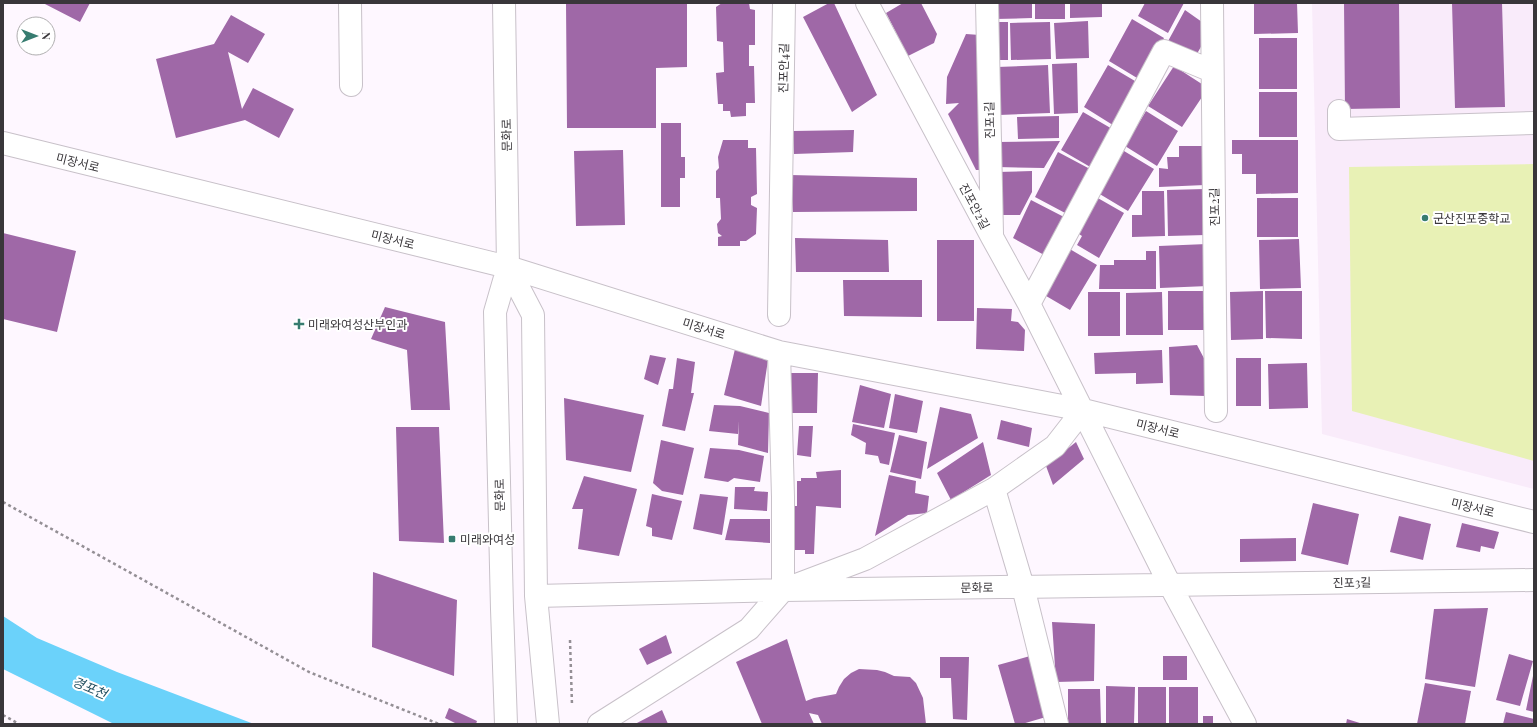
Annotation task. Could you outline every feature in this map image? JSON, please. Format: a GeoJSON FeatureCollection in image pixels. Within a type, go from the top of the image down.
{"type":"FeatureCollection","features":[{"type":"Feature","properties":{"kind":"street"},"geometry":{"type":"LineString","coordinates":[[350,3],[351,85]]}},
{"type":"Feature","properties":{"kind":"street","name":"문화로"},"geometry":{"type":"LineString","coordinates":[[504,3],[508,267],[496,312],[502,609],[506,724]]}},
{"type":"Feature","properties":{"kind":"street","name":"진포안4길"},"geometry":{"type":"LineString","coordinates":[[779,315],[784,3]]}},
{"type":"Feature","properties":{"kind":"street","name":"진포안2길"},"geometry":{"type":"LineString","coordinates":[[867,3],[1029,304],[1170,585],[1245,724]]}},
{"type":"Feature","properties":{"kind":"street","name":"진포1길"},"geometry":{"type":"LineString","coordinates":[[987,3],[992,237]]}},
{"type":"Feature","properties":{"kind":"street","name":"진포2길"},"geometry":{"type":"LineString","coordinates":[[1212,3],[1216,411]]}},
{"type":"Feature","properties":{"kind":"street"},"geometry":{"type":"LineString","coordinates":[[1029,304],[1164,51],[1212,72]]}},
{"type":"Feature","properties":{"kind":"street"},"geometry":{"type":"LineString","coordinates":[[1339,111],[1339,129],[1438,117],[1534,123]]}},
{"type":"Feature","properties":{"kind":"street","name":"미장서로"},"geometry":{"type":"LineString","coordinates":[[3,143],[508,267],[778,352],[1083,410],[1534,522]]}},
{"type":"Feature","properties":{"kind":"street","name":"문화로"},"geometry":{"type":"LineString","coordinates":[[508,267],[533,315],[536,596],[548,724]]}},
{"type":"Feature","properties":{"kind":"street"},"geometry":{"type":"LineString","coordinates":[[778,352],[783,497],[783,590]]}},
{"type":"Feature","properties":{"kind":"street"},"geometry":{"type":"LineString","coordinates":[[599,724],[749,629],[783,590],[865,559],[994,489],[1055,446],[1083,410]]}},
{"type":"Feature","properties":{"kind":"street"},"geometry":{"type":"LineString","coordinates":[[994,489],[1023,587],[1057,724]]}},
{"type":"Feature","properties":{"kind":"street","name":"진포3길"},"geometry":{"type":"LineString","coordinates":[[1170,585],[1534,580]]}},
{"type":"Feature","properties":{"kind":"street","name":"문화로"},"geometry":{"type":"LineString","coordinates":[[536,596],[783,590],[1170,585]]}},
{"type":"Feature","properties":{"kind":"path"},"geometry":{"type":"LineString","coordinates":[[3,502],[309,672],[439,724]]}},
{"type":"Feature","properties":{"kind":"path"},"geometry":{"type":"LineString","coordinates":[[570,640],[572,708]]}},
{"type":"Feature","properties":{"kind":"path"},"geometry":{"type":"LineString","coordinates":[[3,715],[19,724]]}},
{"type":"Feature","properties":{"kind":"shaded area","name":"군산진포중학교"},"geometry":{"type":"Polygon","coordinates":[[[1312,3],[1534,3],[1534,489],[1322,434],[1312,3]]]}},
{"type":"Feature","properties":{"kind":"green space"},"geometry":{"type":"Polygon","coordinates":[[[1534,164],[1534,461],[1352,411],[1349,167],[1534,164]]]}},
{"type":"Feature","properties":{"kind":"water","name":"경포천"},"geometry":{"type":"Polygon","coordinates":[[[3,616],[37,638],[117,672],[254,724],[114,724],[3,669],[3,616]]]}},
{"type":"Feature","properties":{"kind":"building"},"geometry":{"type":"Polygon","coordinates":[[[43,3],[90,3],[80,22],[43,3]]]}},
{"type":"Feature","properties":{"kind":"building"},"geometry":{"type":"Polygon","coordinates":[[[566,3],[687,3],[687,67],[656,68],[656,128],[567,128],[566,3]]]}},
{"type":"Feature","properties":{"kind":"building"},"geometry":{"type":"Polygon","coordinates":[[[722,3],[749,3],[750,9],[755,10],[755,45],[749,45],[749,66],[754,66],[755,103],[746,103],[746,116],[731,117],[730,111],[723,111],[723,104],[718,104],[716,73],[724,72],[723,42],[717,41],[716,7],[722,3]]]}},
{"type":"Feature","properties":{"kind":"building"},"geometry":{"type":"Polygon","coordinates":[[[829,3],[834,3],[877,95],[852,112],[803,17],[829,3]]]}},
{"type":"Feature","properties":{"kind":"building"},"geometry":{"type":"Polygon","coordinates":[[[903,3],[921,3],[937,34],[934,43],[908,56],[886,13],[903,3]]]}},
{"type":"Feature","properties":{"kind":"building"},"geometry":{"type":"Polygon","coordinates":[[[995,3],[1032,3],[1032,18],[995,19],[995,3]]]}},
{"type":"Feature","properties":{"kind":"building"},"geometry":{"type":"Polygon","coordinates":[[[1035,3],[1065,3],[1065,19],[1035,19],[1035,3]]]}},
{"type":"Feature","properties":{"kind":"building"},"geometry":{"type":"Polygon","coordinates":[[[1070,3],[1102,3],[1102,17],[1070,18],[1070,3]]]}},
{"type":"Feature","properties":{"kind":"building"},"geometry":{"type":"Polygon","coordinates":[[[1145,3],[1184,3],[1168,33],[1138,16],[1145,3]]]}},
{"type":"Feature","properties":{"kind":"building"},"geometry":{"type":"Polygon","coordinates":[[[1254,3],[1297,3],[1298,33],[1254,34],[1254,3]]]}},
{"type":"Feature","properties":{"kind":"building"},"geometry":{"type":"Polygon","coordinates":[[[1344,3],[1399,3],[1400,108],[1345,109],[1344,3]]]}},
{"type":"Feature","properties":{"kind":"building"},"geometry":{"type":"Polygon","coordinates":[[[1452,3],[1502,3],[1505,107],[1455,108],[1452,3]]]}},
{"type":"Feature","properties":{"kind":"building"},"geometry":{"type":"Polygon","coordinates":[[[1185,10],[1202,22],[1202,45],[1194,59],[1167,43],[1185,10]]]}},
{"type":"Feature","properties":{"kind":"building"},"geometry":{"type":"Polygon","coordinates":[[[231,15],[265,34],[248,63],[228,52],[242,109],[253,88],[294,109],[279,138],[245,120],[176,138],[156,59],[214,44],[231,15]]]}},
{"type":"Feature","properties":{"kind":"building"},"geometry":{"type":"Polygon","coordinates":[[[1132,19],[1164,38],[1142,81],[1109,61],[1132,19]]]}},
{"type":"Feature","properties":{"kind":"building"},"geometry":{"type":"Polygon","coordinates":[[[1088,21],[1089,58],[1056,59],[1054,23],[1088,21]]]}},
{"type":"Feature","properties":{"kind":"building"},"geometry":{"type":"Polygon","coordinates":[[[995,22],[1008,22],[1008,60],[996,60],[995,22]]]}},
{"type":"Feature","properties":{"kind":"building"},"geometry":{"type":"Polygon","coordinates":[[[1050,22],[1051,59],[1011,60],[1010,23],[1050,22]]]}},
{"type":"Feature","properties":{"kind":"building"},"geometry":{"type":"Polygon","coordinates":[[[966,34],[980,35],[983,170],[976,170],[948,114],[959,103],[946,104],[947,77],[966,34]]]}},
{"type":"Feature","properties":{"kind":"building"},"geometry":{"type":"Polygon","coordinates":[[[1259,38],[1297,38],[1297,89],[1259,89],[1259,38]]]}},
{"type":"Feature","properties":{"kind":"building"},"geometry":{"type":"Polygon","coordinates":[[[1077,63],[1078,113],[1054,114],[1052,64],[1077,63]]]}},
{"type":"Feature","properties":{"kind":"building"},"geometry":{"type":"Polygon","coordinates":[[[1048,65],[1050,113],[999,115],[997,67],[1048,65]]]}},
{"type":"Feature","properties":{"kind":"building"},"geometry":{"type":"Polygon","coordinates":[[[1108,65],[1140,84],[1116,127],[1084,107],[1108,65]]]}},
{"type":"Feature","properties":{"kind":"building"},"geometry":{"type":"Polygon","coordinates":[[[1174,66],[1208,88],[1182,127],[1148,106],[1174,66]]]}},
{"type":"Feature","properties":{"kind":"building"},"geometry":{"type":"Polygon","coordinates":[[[1259,92],[1297,92],[1297,137],[1259,137],[1259,92]]]}},
{"type":"Feature","properties":{"kind":"building"},"geometry":{"type":"Polygon","coordinates":[[[1146,111],[1178,131],[1157,166],[1125,146],[1146,111]]]}},
{"type":"Feature","properties":{"kind":"building"},"geometry":{"type":"Polygon","coordinates":[[[1083,112],[1114,130],[1092,168],[1061,150],[1083,112]]]}},
{"type":"Feature","properties":{"kind":"building"},"geometry":{"type":"Polygon","coordinates":[[[1059,116],[1059,138],[1018,139],[1017,117],[1059,116]]]}},
{"type":"Feature","properties":{"kind":"building"},"geometry":{"type":"Polygon","coordinates":[[[661,123],[681,123],[681,157],[685,157],[685,178],[680,178],[680,207],[661,207],[661,123]]]}},
{"type":"Feature","properties":{"kind":"building"},"geometry":{"type":"Polygon","coordinates":[[[854,130],[853,152],[794,154],[793,131],[854,130]]]}},
{"type":"Feature","properties":{"kind":"building"},"geometry":{"type":"Polygon","coordinates":[[[723,140],[748,140],[748,148],[756,148],[757,194],[751,197],[751,205],[757,208],[756,234],[746,241],[740,241],[740,246],[718,246],[718,237],[722,236],[718,233],[717,224],[721,219],[720,198],[716,198],[716,171],[719,168],[718,157],[723,140]]]}},
{"type":"Feature","properties":{"kind":"building"},"geometry":{"type":"Polygon","coordinates":[[[1232,140],[1298,140],[1298,193],[1256,194],[1256,174],[1242,174],[1242,154],[1232,154],[1232,140]]]}},
{"type":"Feature","properties":{"kind":"building"},"geometry":{"type":"Polygon","coordinates":[[[1060,141],[1044,168],[997,167],[997,142],[1060,141]]]}},
{"type":"Feature","properties":{"kind":"building"},"geometry":{"type":"Polygon","coordinates":[[[1179,146],[1205,146],[1205,185],[1159,187],[1159,168],[1168,169],[1167,157],[1179,157],[1179,146]]]}},
{"type":"Feature","properties":{"kind":"building"},"geometry":{"type":"Polygon","coordinates":[[[623,150],[625,225],[576,226],[574,151],[623,150]]]}},
{"type":"Feature","properties":{"kind":"building"},"geometry":{"type":"Polygon","coordinates":[[[1124,151],[1154,169],[1128,211],[1098,193],[1124,151]]]}},
{"type":"Feature","properties":{"kind":"building"},"geometry":{"type":"Polygon","coordinates":[[[1058,152],[1090,169],[1067,214],[1035,197],[1058,152]]]}},
{"type":"Feature","properties":{"kind":"building"},"geometry":{"type":"Polygon","coordinates":[[[1032,171],[1032,192],[1020,215],[998,215],[997,172],[1032,171]]]}},
{"type":"Feature","properties":{"kind":"building"},"geometry":{"type":"Polygon","coordinates":[[[790,175],[917,178],[917,211],[793,212],[790,175]]]}},
{"type":"Feature","properties":{"kind":"building"},"geometry":{"type":"Polygon","coordinates":[[[1205,189],[1206,235],[1168,236],[1167,190],[1205,189]]]}},
{"type":"Feature","properties":{"kind":"building"},"geometry":{"type":"Polygon","coordinates":[[[1142,191],[1164,191],[1165,236],[1132,237],[1132,215],[1142,215],[1142,191]]]}},
{"type":"Feature","properties":{"kind":"building"},"geometry":{"type":"Polygon","coordinates":[[[1096,197],[1124,213],[1099,258],[1077,245],[1082,236],[1076,232],[1096,197]]]}},
{"type":"Feature","properties":{"kind":"building"},"geometry":{"type":"Polygon","coordinates":[[[1257,198],[1298,198],[1298,237],[1257,237],[1257,198]]]}},
{"type":"Feature","properties":{"kind":"building"},"geometry":{"type":"Polygon","coordinates":[[[1031,200],[1064,217],[1046,256],[1013,238],[1031,200]]]}},
{"type":"Feature","properties":{"kind":"building"},"geometry":{"type":"Polygon","coordinates":[[[3,233],[76,251],[57,332],[3,319],[3,233]]]}},
{"type":"Feature","properties":{"kind":"building"},"geometry":{"type":"Polygon","coordinates":[[[795,238],[888,240],[889,272],[796,272],[795,238]]]}},
{"type":"Feature","properties":{"kind":"building"},"geometry":{"type":"Polygon","coordinates":[[[1299,239],[1301,288],[1260,289],[1259,240],[1299,239]]]}},
{"type":"Feature","properties":{"kind":"building"},"geometry":{"type":"Polygon","coordinates":[[[937,240],[974,240],[974,321],[937,321],[937,240]]]}},
{"type":"Feature","properties":{"kind":"building"},"geometry":{"type":"Polygon","coordinates":[[[1207,244],[1208,286],[1160,288],[1159,246],[1207,244]]]}},
{"type":"Feature","properties":{"kind":"building"},"geometry":{"type":"Polygon","coordinates":[[[1068,248],[1097,265],[1070,310],[1041,293],[1068,248]]]}},
{"type":"Feature","properties":{"kind":"building"},"geometry":{"type":"Polygon","coordinates":[[[1146,251],[1156,251],[1156,289],[1099,289],[1100,265],[1114,265],[1114,260],[1146,260],[1146,251]]]}},
{"type":"Feature","properties":{"kind":"building"},"geometry":{"type":"Polygon","coordinates":[[[843,280],[922,280],[922,317],[844,316],[843,280]]]}},
{"type":"Feature","properties":{"kind":"building"},"geometry":{"type":"Polygon","coordinates":[[[1168,291],[1206,291],[1206,330],[1168,330],[1168,291]]]}},
{"type":"Feature","properties":{"kind":"building"},"geometry":{"type":"Polygon","coordinates":[[[1263,291],[1263,339],[1231,340],[1230,292],[1263,291]]]}},
{"type":"Feature","properties":{"kind":"building"},"geometry":{"type":"Polygon","coordinates":[[[1265,291],[1302,291],[1302,339],[1266,338],[1265,291]]]}},
{"type":"Feature","properties":{"kind":"building"},"geometry":{"type":"Polygon","coordinates":[[[1088,292],[1120,292],[1120,336],[1088,336],[1088,292]]]}},
{"type":"Feature","properties":{"kind":"building"},"geometry":{"type":"Polygon","coordinates":[[[1162,292],[1163,335],[1126,335],[1126,293],[1162,292]]]}},
{"type":"Feature","properties":{"kind":"building"},"geometry":{"type":"Polygon","coordinates":[[[385,307],[445,322],[450,410],[411,410],[407,350],[371,339],[385,307]]]}},
{"type":"Feature","properties":{"kind":"building"},"geometry":{"type":"Polygon","coordinates":[[[977,308],[1012,309],[1011,321],[1018,322],[1025,330],[1024,351],[976,349],[977,308]]]}},
{"type":"Feature","properties":{"kind":"building"},"geometry":{"type":"Polygon","coordinates":[[[1197,345],[1207,364],[1206,396],[1170,395],[1169,347],[1197,345]]]}},
{"type":"Feature","properties":{"kind":"building"},"geometry":{"type":"Polygon","coordinates":[[[735,349],[768,360],[761,406],[724,395],[735,349]]]}},
{"type":"Feature","properties":{"kind":"building"},"geometry":{"type":"Polygon","coordinates":[[[1162,350],[1163,383],[1136,384],[1136,373],[1095,374],[1094,353],[1162,350]]]}},
{"type":"Feature","properties":{"kind":"building"},"geometry":{"type":"Polygon","coordinates":[[[650,355],[666,358],[658,385],[644,379],[650,355]]]}},
{"type":"Feature","properties":{"kind":"building"},"geometry":{"type":"Polygon","coordinates":[[[677,358],[695,362],[691,393],[694,393],[685,431],[662,426],[669,389],[673,389],[677,358]]]}},
{"type":"Feature","properties":{"kind":"building"},"geometry":{"type":"Polygon","coordinates":[[[1236,358],[1261,358],[1261,406],[1236,406],[1236,358]]]}},
{"type":"Feature","properties":{"kind":"building"},"geometry":{"type":"Polygon","coordinates":[[[1307,363],[1308,408],[1269,409],[1268,364],[1307,363]]]}},
{"type":"Feature","properties":{"kind":"building"},"geometry":{"type":"Polygon","coordinates":[[[791,373],[818,373],[817,413],[791,413],[791,373]]]}},
{"type":"Feature","properties":{"kind":"building"},"geometry":{"type":"Polygon","coordinates":[[[860,385],[891,394],[884,428],[852,422],[860,385]]]}},
{"type":"Feature","properties":{"kind":"building"},"geometry":{"type":"Polygon","coordinates":[[[895,394],[923,401],[917,433],[889,428],[895,394]]]}},
{"type":"Feature","properties":{"kind":"building"},"geometry":{"type":"Polygon","coordinates":[[[564,398],[644,415],[631,472],[566,460],[564,398]]]}},
{"type":"Feature","properties":{"kind":"building"},"geometry":{"type":"Polygon","coordinates":[[[714,405],[740,406],[769,413],[768,453],[738,445],[739,421],[738,434],[709,431],[714,405]]]}},
{"type":"Feature","properties":{"kind":"building"},"geometry":{"type":"Polygon","coordinates":[[[940,407],[971,414],[978,438],[927,469],[940,407]]]}},
{"type":"Feature","properties":{"kind":"building"},"geometry":{"type":"Polygon","coordinates":[[[1001,420],[1032,428],[1029,447],[997,439],[1001,420]]]}},
{"type":"Feature","properties":{"kind":"building"},"geometry":{"type":"Polygon","coordinates":[[[853,424],[895,433],[889,465],[880,463],[878,456],[865,454],[866,443],[851,435],[853,424]]]}},
{"type":"Feature","properties":{"kind":"building"},"geometry":{"type":"Polygon","coordinates":[[[799,426],[813,426],[811,457],[797,455],[799,426]]]}},
{"type":"Feature","properties":{"kind":"building"},"geometry":{"type":"Polygon","coordinates":[[[396,427],[439,427],[444,543],[399,541],[396,427]]]}},
{"type":"Feature","properties":{"kind":"building"},"geometry":{"type":"Polygon","coordinates":[[[899,435],[927,442],[921,479],[890,472],[899,435]]]}},
{"type":"Feature","properties":{"kind":"building"},"geometry":{"type":"Polygon","coordinates":[[[661,440],[694,448],[683,495],[662,491],[653,483],[661,440]]]}},
{"type":"Feature","properties":{"kind":"building"},"geometry":{"type":"Polygon","coordinates":[[[983,442],[991,475],[951,500],[937,473],[983,442]]]}},
{"type":"Feature","properties":{"kind":"building"},"geometry":{"type":"Polygon","coordinates":[[[1076,442],[1084,459],[1053,485],[1046,466],[1076,442]]]}},
{"type":"Feature","properties":{"kind":"building"},"geometry":{"type":"Polygon","coordinates":[[[710,448],[739,450],[764,456],[760,482],[734,478],[728,482],[704,478],[710,448]]]}},
{"type":"Feature","properties":{"kind":"building"},"geometry":{"type":"Polygon","coordinates":[[[841,470],[841,508],[816,506],[814,554],[805,554],[805,550],[791,550],[792,506],[797,506],[797,481],[801,481],[801,478],[817,478],[816,472],[841,470]]]}},
{"type":"Feature","properties":{"kind":"building"},"geometry":{"type":"Polygon","coordinates":[[[889,475],[916,481],[915,493],[929,496],[927,513],[908,515],[875,536],[889,475]]]}},
{"type":"Feature","properties":{"kind":"building"},"geometry":{"type":"Polygon","coordinates":[[[584,476],[637,489],[619,556],[578,549],[583,509],[572,509],[584,476]]]}},
{"type":"Feature","properties":{"kind":"building"},"geometry":{"type":"Polygon","coordinates":[[[735,487],[755,487],[754,491],[768,492],[767,511],[734,509],[735,487]]]}},
{"type":"Feature","properties":{"kind":"building"},"geometry":{"type":"Polygon","coordinates":[[[652,494],[682,501],[672,540],[652,536],[652,528],[646,526],[652,494]]]}},
{"type":"Feature","properties":{"kind":"building"},"geometry":{"type":"Polygon","coordinates":[[[700,494],[728,497],[722,535],[693,529],[700,494]]]}},
{"type":"Feature","properties":{"kind":"building"},"geometry":{"type":"Polygon","coordinates":[[[1313,503],[1359,514],[1348,565],[1301,554],[1313,503]]]}},
{"type":"Feature","properties":{"kind":"building"},"geometry":{"type":"Polygon","coordinates":[[[1399,516],[1431,524],[1423,560],[1390,552],[1399,516]]]}},
{"type":"Feature","properties":{"kind":"building"},"geometry":{"type":"Polygon","coordinates":[[[730,519],[770,519],[770,543],[725,540],[730,519]]]}},
{"type":"Feature","properties":{"kind":"building"},"geometry":{"type":"Polygon","coordinates":[[[1462,523],[1499,532],[1494,549],[1481,546],[1480,552],[1456,547],[1462,523]]]}},
{"type":"Feature","properties":{"kind":"building"},"geometry":{"type":"Polygon","coordinates":[[[1296,538],[1296,561],[1240,562],[1240,539],[1296,538]]]}},
{"type":"Feature","properties":{"kind":"building"},"geometry":{"type":"Polygon","coordinates":[[[373,572],[457,600],[454,676],[372,647],[373,572]]]}},
{"type":"Feature","properties":{"kind":"building"},"geometry":{"type":"Polygon","coordinates":[[[1488,608],[1475,687],[1425,679],[1434,609],[1488,608]]]}},
{"type":"Feature","properties":{"kind":"building"},"geometry":{"type":"Polygon","coordinates":[[[1052,622],[1095,624],[1094,681],[1056,682],[1052,622]]]}},
{"type":"Feature","properties":{"kind":"building"},"geometry":{"type":"Polygon","coordinates":[[[666,635],[672,653],[647,665],[639,649],[666,635]]]}},
{"type":"Feature","properties":{"kind":"building"},"geometry":{"type":"Polygon","coordinates":[[[787,639],[806,701],[836,694],[844,679],[859,669],[877,670],[894,676],[910,677],[916,683],[923,698],[926,724],[822,724],[818,715],[809,713],[814,724],[762,724],[736,662],[787,639]]]}},
{"type":"Feature","properties":{"kind":"building"},"geometry":{"type":"Polygon","coordinates":[[[1509,654],[1533,661],[1520,706],[1496,700],[1509,654]]]}},
{"type":"Feature","properties":{"kind":"building"},"geometry":{"type":"Polygon","coordinates":[[[1030,656],[1046,717],[1022,724],[1015,724],[998,665],[1030,656]]]}},
{"type":"Feature","properties":{"kind":"building"},"geometry":{"type":"Polygon","coordinates":[[[1163,656],[1187,656],[1187,680],[1163,680],[1163,656]]]}},
{"type":"Feature","properties":{"kind":"building"},"geometry":{"type":"Polygon","coordinates":[[[940,657],[969,657],[967,720],[953,719],[951,678],[940,678],[940,657]]]}},
{"type":"Feature","properties":{"kind":"building"},"geometry":{"type":"Polygon","coordinates":[[[1534,676],[1534,712],[1526,710],[1534,676]]]}},
{"type":"Feature","properties":{"kind":"building"},"geometry":{"type":"Polygon","coordinates":[[[1425,683],[1471,691],[1465,724],[1417,724],[1425,683]]]}},
{"type":"Feature","properties":{"kind":"building"},"geometry":{"type":"Polygon","coordinates":[[[1106,686],[1135,687],[1134,724],[1106,724],[1106,686]]]}},
{"type":"Feature","properties":{"kind":"building"},"geometry":{"type":"Polygon","coordinates":[[[1138,687],[1166,687],[1166,724],[1138,724],[1138,687]]]}},
{"type":"Feature","properties":{"kind":"building"},"geometry":{"type":"Polygon","coordinates":[[[1169,687],[1198,687],[1198,724],[1169,724],[1169,687]]]}},
{"type":"Feature","properties":{"kind":"building"},"geometry":{"type":"Polygon","coordinates":[[[1068,689],[1100,689],[1101,724],[1068,724],[1068,689]]]}},
{"type":"Feature","properties":{"kind":"building"},"geometry":{"type":"Polygon","coordinates":[[[449,708],[477,721],[476,724],[457,724],[445,718],[449,708]]]}},
{"type":"Feature","properties":{"kind":"building"},"geometry":{"type":"Polygon","coordinates":[[[662,710],[668,724],[635,724],[662,710]]]}},
{"type":"Feature","properties":{"kind":"building"},"geometry":{"type":"Polygon","coordinates":[[[1506,712],[1534,719],[1533,724],[1503,724],[1506,712]]]}},
{"type":"Feature","properties":{"kind":"building"},"geometry":{"type":"Polygon","coordinates":[[[1203,716],[1213,716],[1213,724],[1203,724],[1203,716]]]}},
{"type":"Feature","properties":{"kind":"building"},"geometry":{"type":"Polygon","coordinates":[[[1347,719],[1363,724],[1346,724],[1347,719]]]}},
{"type":"Feature","properties":{"kind":"place","name":"군산진포중학교"},"geometry":{"type":"Point","coordinates":[1425,218]}},
{"type":"Feature","properties":{"kind":"place","name":"미래와여성산부인과"},"geometry":{"type":"Point","coordinates":[299,324]}},
{"type":"Feature","properties":{"kind":"place","name":"미래와여성"},"geometry":{"type":"Point","coordinates":[452,539]}}]}
